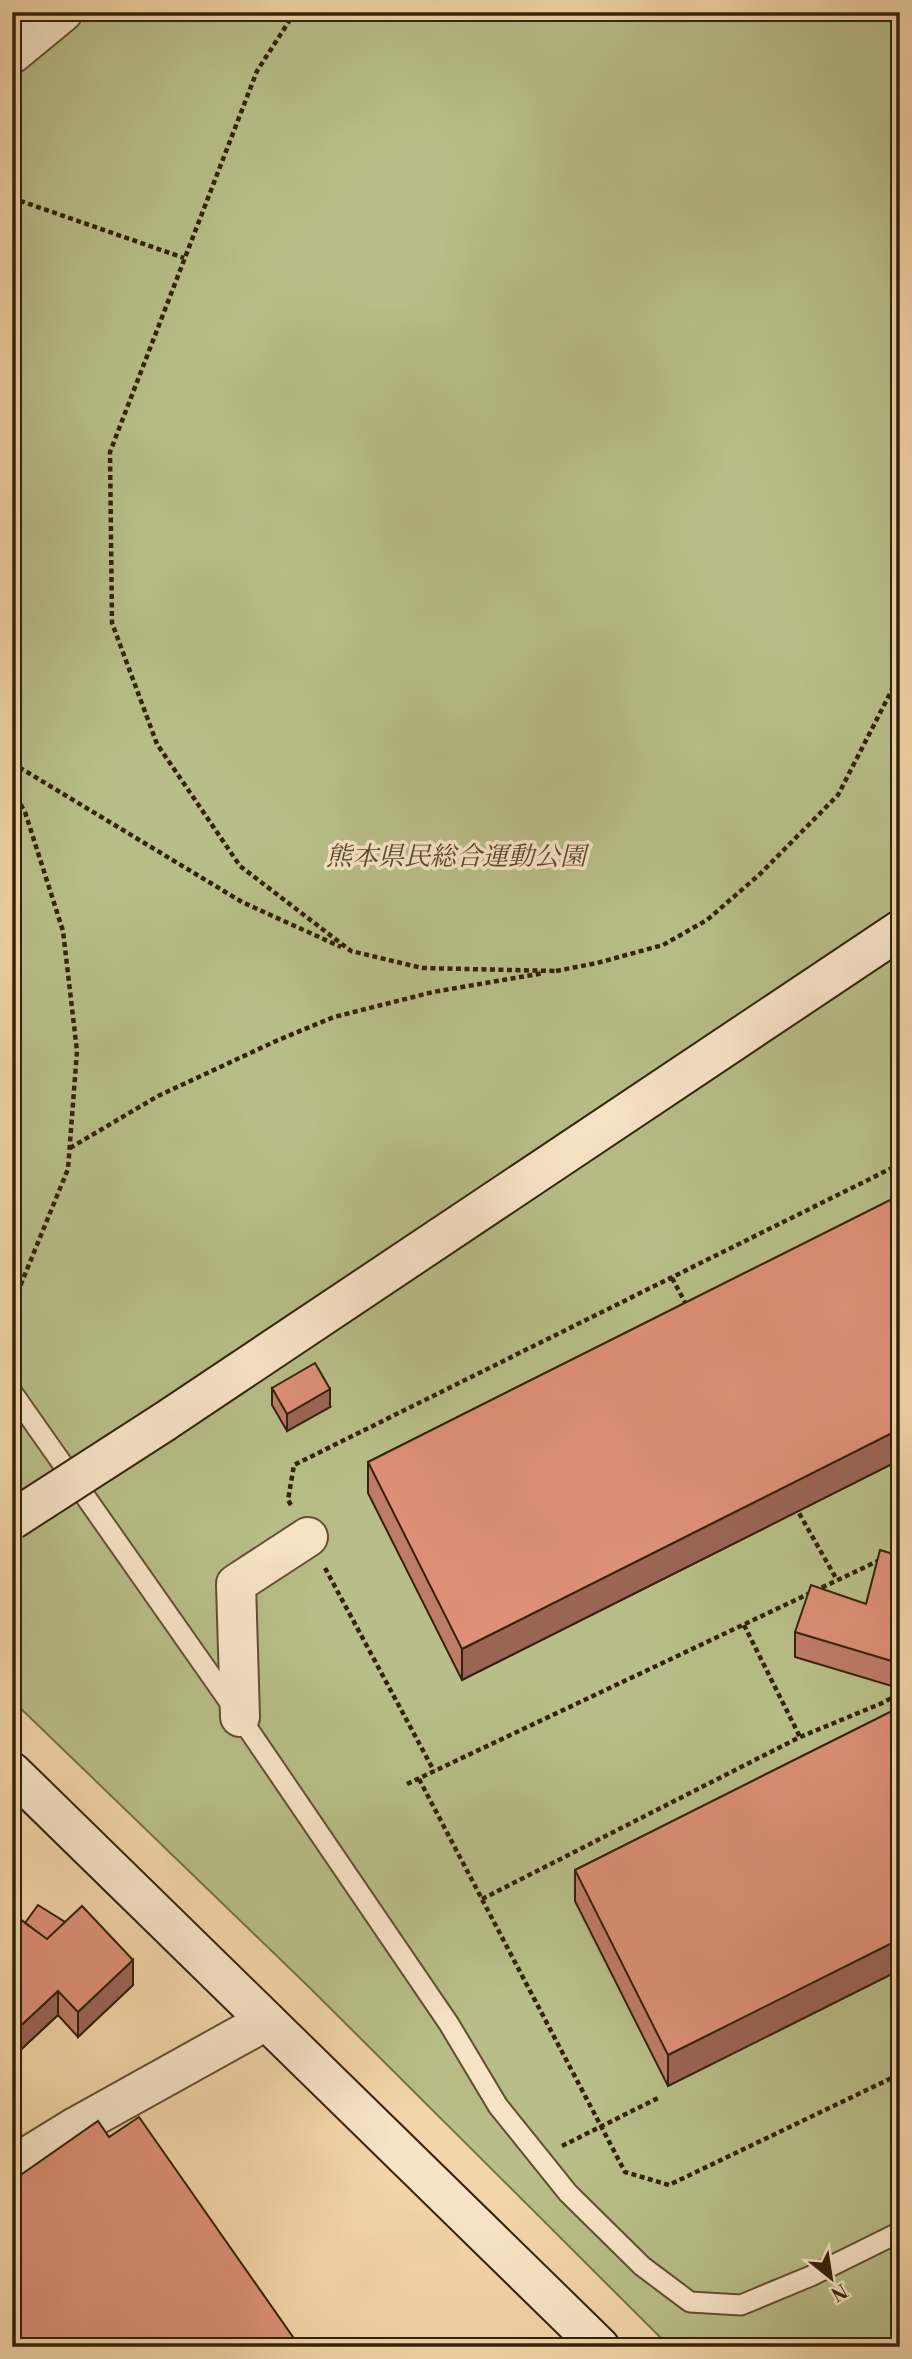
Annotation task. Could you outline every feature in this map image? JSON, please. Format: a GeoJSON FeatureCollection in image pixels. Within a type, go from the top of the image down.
{"type":"FeatureCollection","features":[{"type":"Feature","properties":{"kind":"street"},"geometry":{"type":"LineString","coordinates":[[12,54],[63,12]]}},
{"type":"Feature","properties":{"kind":"street"},"geometry":{"type":"LineString","coordinates":[[12,1520],[164,1422],[900,930]]}},
{"type":"Feature","properties":{"kind":"street"},"geometry":{"type":"LineString","coordinates":[[240,1717],[236,1584],[308,1537]]}},
{"type":"Feature","properties":{"kind":"street"},"geometry":{"type":"LineString","coordinates":[[12,1772],[600,2347]]}},
{"type":"Feature","properties":{"kind":"street"},"geometry":{"type":"LineString","coordinates":[[12,2166],[77,2126],[266,2021]]}},
{"type":"Feature","properties":{"kind":"lane"},"geometry":{"type":"LineString","coordinates":[[12,1392],[240,1717],[449,2024],[498,2106],[568,2193],[642,2266],[690,2302],[741,2305],[811,2276],[900,2232]]}},
{"type":"Feature","properties":{"kind":"path"},"geometry":{"type":"LineString","coordinates":[[295,12],[257,71],[110,452],[112,623],[157,744],[240,866],[351,951]]}},
{"type":"Feature","properties":{"kind":"path"},"geometry":{"type":"LineString","coordinates":[[12,198],[184,258]]}},
{"type":"Feature","properties":{"kind":"path"},"geometry":{"type":"LineString","coordinates":[[70,1148],[159,1096],[334,1017],[433,992],[597,964],[663,945],[707,920],[760,874],[838,795],[900,674]]}},
{"type":"Feature","properties":{"kind":"path"},"geometry":{"type":"LineString","coordinates":[[12,763],[242,902],[351,951],[422,968],[557,971]]}},
{"type":"Feature","properties":{"kind":"path"},"geometry":{"type":"LineString","coordinates":[[12,790],[25,812],[63,931],[77,1051],[68,1169],[12,1306]]}},
{"type":"Feature","properties":{"kind":"path"},"geometry":{"type":"LineString","coordinates":[[434,1771],[288,1500],[295,1465],[900,1164]]}},
{"type":"Feature","properties":{"kind":"path"},"geometry":{"type":"LineString","coordinates":[[672,1278],[689,1311]]}},
{"type":"Feature","properties":{"kind":"path"},"geometry":{"type":"LineString","coordinates":[[794,1503],[837,1580]]}},
{"type":"Feature","properties":{"kind":"path"},"geometry":{"type":"LineString","coordinates":[[407,1784],[900,1551]]}},
{"type":"Feature","properties":{"kind":"path"},"geometry":{"type":"LineString","coordinates":[[744,1625],[800,1737]]}},
{"type":"Feature","properties":{"kind":"path"},"geometry":{"type":"LineString","coordinates":[[482,1899],[800,1737],[900,1693]]}},
{"type":"Feature","properties":{"kind":"path"},"geometry":{"type":"LineString","coordinates":[[419,1779],[625,2172],[669,2185],[900,2074]]}},
{"type":"Feature","properties":{"kind":"path"},"geometry":{"type":"LineString","coordinates":[[540,2157],[658,2098]]}},
{"type":"Feature","properties":{"kind":"green space","name":"熊本県民総合運動公園"},"geometry":{"type":"Polygon","coordinates":[[[12,12],[900,12],[900,2347],[674,2347],[662,2339],[310,1988],[12,1700],[12,12]]]}},
{"type":"Feature","properties":{"kind":"building"},"geometry":{"type":"Polygon","coordinates":[[[900,1195],[900,1429],[462,1649],[368,1462],[900,1195]]]}},
{"type":"Feature","properties":{"kind":"building"},"geometry":{"type":"Polygon","coordinates":[[[315,1363],[330,1389],[287,1414],[272,1388],[315,1363]]]}},
{"type":"Feature","properties":{"kind":"building"},"geometry":{"type":"Polygon","coordinates":[[[880,1550],[900,1556],[900,1648],[895,1662],[795,1632],[811,1585],[866,1604],[880,1550]]]}},
{"type":"Feature","properties":{"kind":"building"},"geometry":{"type":"Polygon","coordinates":[[[900,1707],[900,1939],[668,2055],[575,1870],[900,1707]]]}},
{"type":"Feature","properties":{"kind":"building"},"geometry":{"type":"Polygon","coordinates":[[[38,1905],[65,1922],[47,1939],[25,1923],[38,1905]]]}},
{"type":"Feature","properties":{"kind":"building"},"geometry":{"type":"Polygon","coordinates":[[[82,1906],[133,1960],[78,2012],[58,1991],[15,2031],[12,2027],[12,1913],[47,1939],[82,1906]]]}},
{"type":"Feature","properties":{"kind":"building"},"geometry":{"type":"Polygon","coordinates":[[[139,2117],[300,2347],[12,2347],[12,2181],[98,2121],[109,2137],[139,2117]]]}}]}
